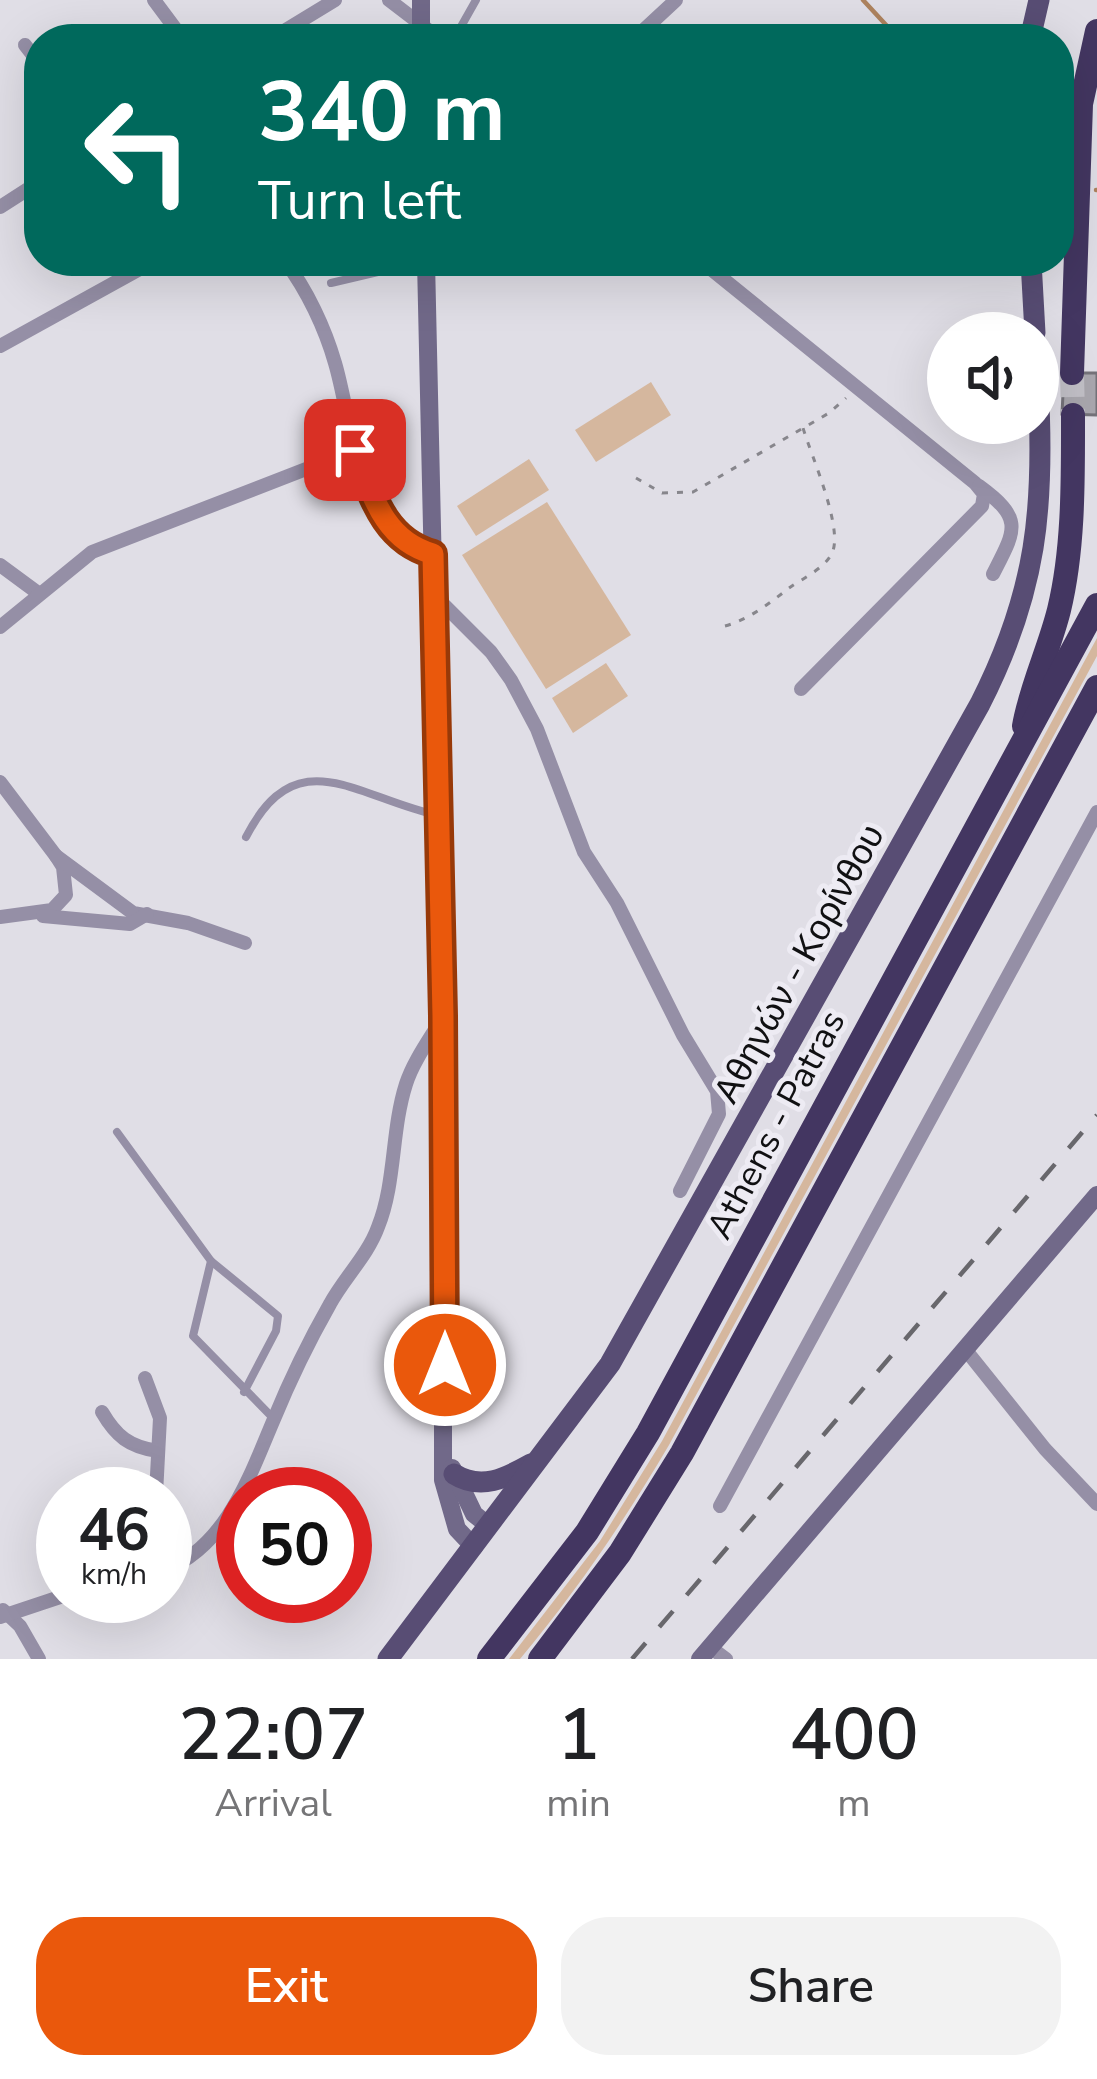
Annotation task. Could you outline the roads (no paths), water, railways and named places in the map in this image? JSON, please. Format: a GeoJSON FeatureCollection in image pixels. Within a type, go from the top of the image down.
{"type":"FeatureCollection","features":[{"type":"Feature","properties":{"kind":"highway"},"geometry":{"type":"LineString","coordinates":[[1072,373],[1081,104],[1097,31]]}},
{"type":"Feature","properties":{"kind":"highway"},"geometry":{"type":"LineString","coordinates":[[1020,746],[1030,690],[1060,607],[1068,548],[1073,415]]}},
{"type":"Feature","properties":{"kind":"highway","name":"Athens - Patras"},"geometry":{"type":"LineString","coordinates":[[489,1659],[586,1532],[648,1433],[1097,605]]}},
{"type":"Feature","properties":{"kind":"highway","name":"Athens - Patras"},"geometry":{"type":"LineString","coordinates":[[540,1659],[620,1553],[682,1454],[1097,687]]}},
{"type":"Feature","properties":{"kind":"highway"},"geometry":{"type":"LineString","coordinates":[[1070,737],[1097,708]]}},
{"type":"Feature","properties":{"kind":"main road"},"geometry":{"type":"LineString","coordinates":[[426,276],[443,1016],[443,1480],[457,1529],[474,1546]]}},
{"type":"Feature","properties":{"kind":"main road"},"geometry":{"type":"LineString","coordinates":[[1032,276],[1034,312]]}},
{"type":"Feature","properties":{"kind":"main road","name":"Αθηνών - Κορίνθου"},"geometry":{"type":"LineString","coordinates":[[388,1659],[588,1398],[642,1311],[992,681],[1033,562],[1041,492],[1040,444]]}},
{"type":"Feature","properties":{"kind":"main road"},"geometry":{"type":"LineString","coordinates":[[712,1655],[1097,1195]]}},
{"type":"Feature","properties":{"kind":"main road"},"geometry":{"type":"LineString","coordinates":[[445,1453],[474,1514],[489,1526]]}},
{"type":"Feature","properties":{"kind":"main road"},"geometry":{"type":"LineString","coordinates":[[454,1474],[466,1481],[491,1482],[542,1458]]}},
{"type":"Feature","properties":{"kind":"street"},"geometry":{"type":"LineString","coordinates":[[296,24],[335,0]]}},
{"type":"Feature","properties":{"kind":"street"},"geometry":{"type":"LineString","coordinates":[[389,0],[414,24]]}},
{"type":"Feature","properties":{"kind":"street"},"geometry":{"type":"LineString","coordinates":[[650,24],[676,0]]}},
{"type":"Feature","properties":{"kind":"street"},"geometry":{"type":"LineString","coordinates":[[0,346],[127,276]]}},
{"type":"Feature","properties":{"kind":"street"},"geometry":{"type":"LineString","coordinates":[[293,276],[327,340],[355,450],[384,521],[412,548],[433,554]]}},
{"type":"Feature","properties":{"kind":"street"},"geometry":{"type":"LineString","coordinates":[[719,276],[1012,516],[1012,534],[993,574]]}},
{"type":"Feature","properties":{"kind":"street"},"geometry":{"type":"LineString","coordinates":[[0,627],[92,552],[355,450]]}},
{"type":"Feature","properties":{"kind":"street"},"geometry":{"type":"LineString","coordinates":[[802,689],[982,506],[984,494],[975,483]]}},
{"type":"Feature","properties":{"kind":"street"},"geometry":{"type":"LineString","coordinates":[[0,566],[38,593]]}},
{"type":"Feature","properties":{"kind":"street"},"geometry":{"type":"LineString","coordinates":[[434,595],[491,652],[511,680],[537,729],[584,852],[617,903],[674,1020],[717,1091],[719,1114],[680,1191]]}},
{"type":"Feature","properties":{"kind":"street"},"geometry":{"type":"LineString","coordinates":[[0,782],[63,867],[65,900],[52,910],[0,917]]}},
{"type":"Feature","properties":{"kind":"street"},"geometry":{"type":"LineString","coordinates":[[720,1506],[1097,812]]}},
{"type":"Feature","properties":{"kind":"street"},"geometry":{"type":"LineString","coordinates":[[56,856],[133,913],[188,923],[245,943]]}},
{"type":"Feature","properties":{"kind":"street"},"geometry":{"type":"LineString","coordinates":[[32,914],[130,924],[147,914]]}},
{"type":"Feature","properties":{"kind":"street"},"geometry":{"type":"LineString","coordinates":[[192,1553],[227,1516],[257,1463],[330,1304],[377,1233],[407,1079],[443,1016]]}},
{"type":"Feature","properties":{"kind":"street"},"geometry":{"type":"LineString","coordinates":[[965,1349],[1045,1449],[1097,1504]]}},
{"type":"Feature","properties":{"kind":"street"},"geometry":{"type":"LineString","coordinates":[[145,1378],[160,1418],[157,1467]]}},
{"type":"Feature","properties":{"kind":"street"},"geometry":{"type":"LineString","coordinates":[[102,1412],[120,1438],[141,1449],[158,1451]]}},
{"type":"Feature","properties":{"kind":"street"},"geometry":{"type":"LineString","coordinates":[[2,1612],[36,1603]]}},
{"type":"Feature","properties":{"kind":"street"},"geometry":{"type":"LineString","coordinates":[[2,1612],[20,1626],[39,1659]]}},
{"type":"Feature","properties":{"kind":"lane"},"geometry":{"type":"LineString","coordinates":[[331,284],[365,276]]}},
{"type":"Feature","properties":{"kind":"lane"},"geometry":{"type":"LineString","coordinates":[[246,838],[271,798],[288,786],[312,780],[439,815]]}},
{"type":"Feature","properties":{"kind":"lane"},"geometry":{"type":"LineString","coordinates":[[117,1132],[211,1261],[278,1316],[276,1331],[244,1392]]}},
{"type":"Feature","properties":{"kind":"lane"},"geometry":{"type":"LineString","coordinates":[[211,1261],[193,1336],[274,1419]]}},
{"type":"Feature","properties":{"kind":"waterway"},"geometry":{"type":"LineString","coordinates":[[863,0],[885,24]]}},
{"type":"Feature","properties":{"kind":"tunnel"},"geometry":{"type":"LineString","coordinates":[[1072,373],[1073,415]]}},
{"type":"Feature","properties":{"kind":"railway"},"geometry":{"type":"LineString","coordinates":[[632,1659],[1097,1115]]}}]}
